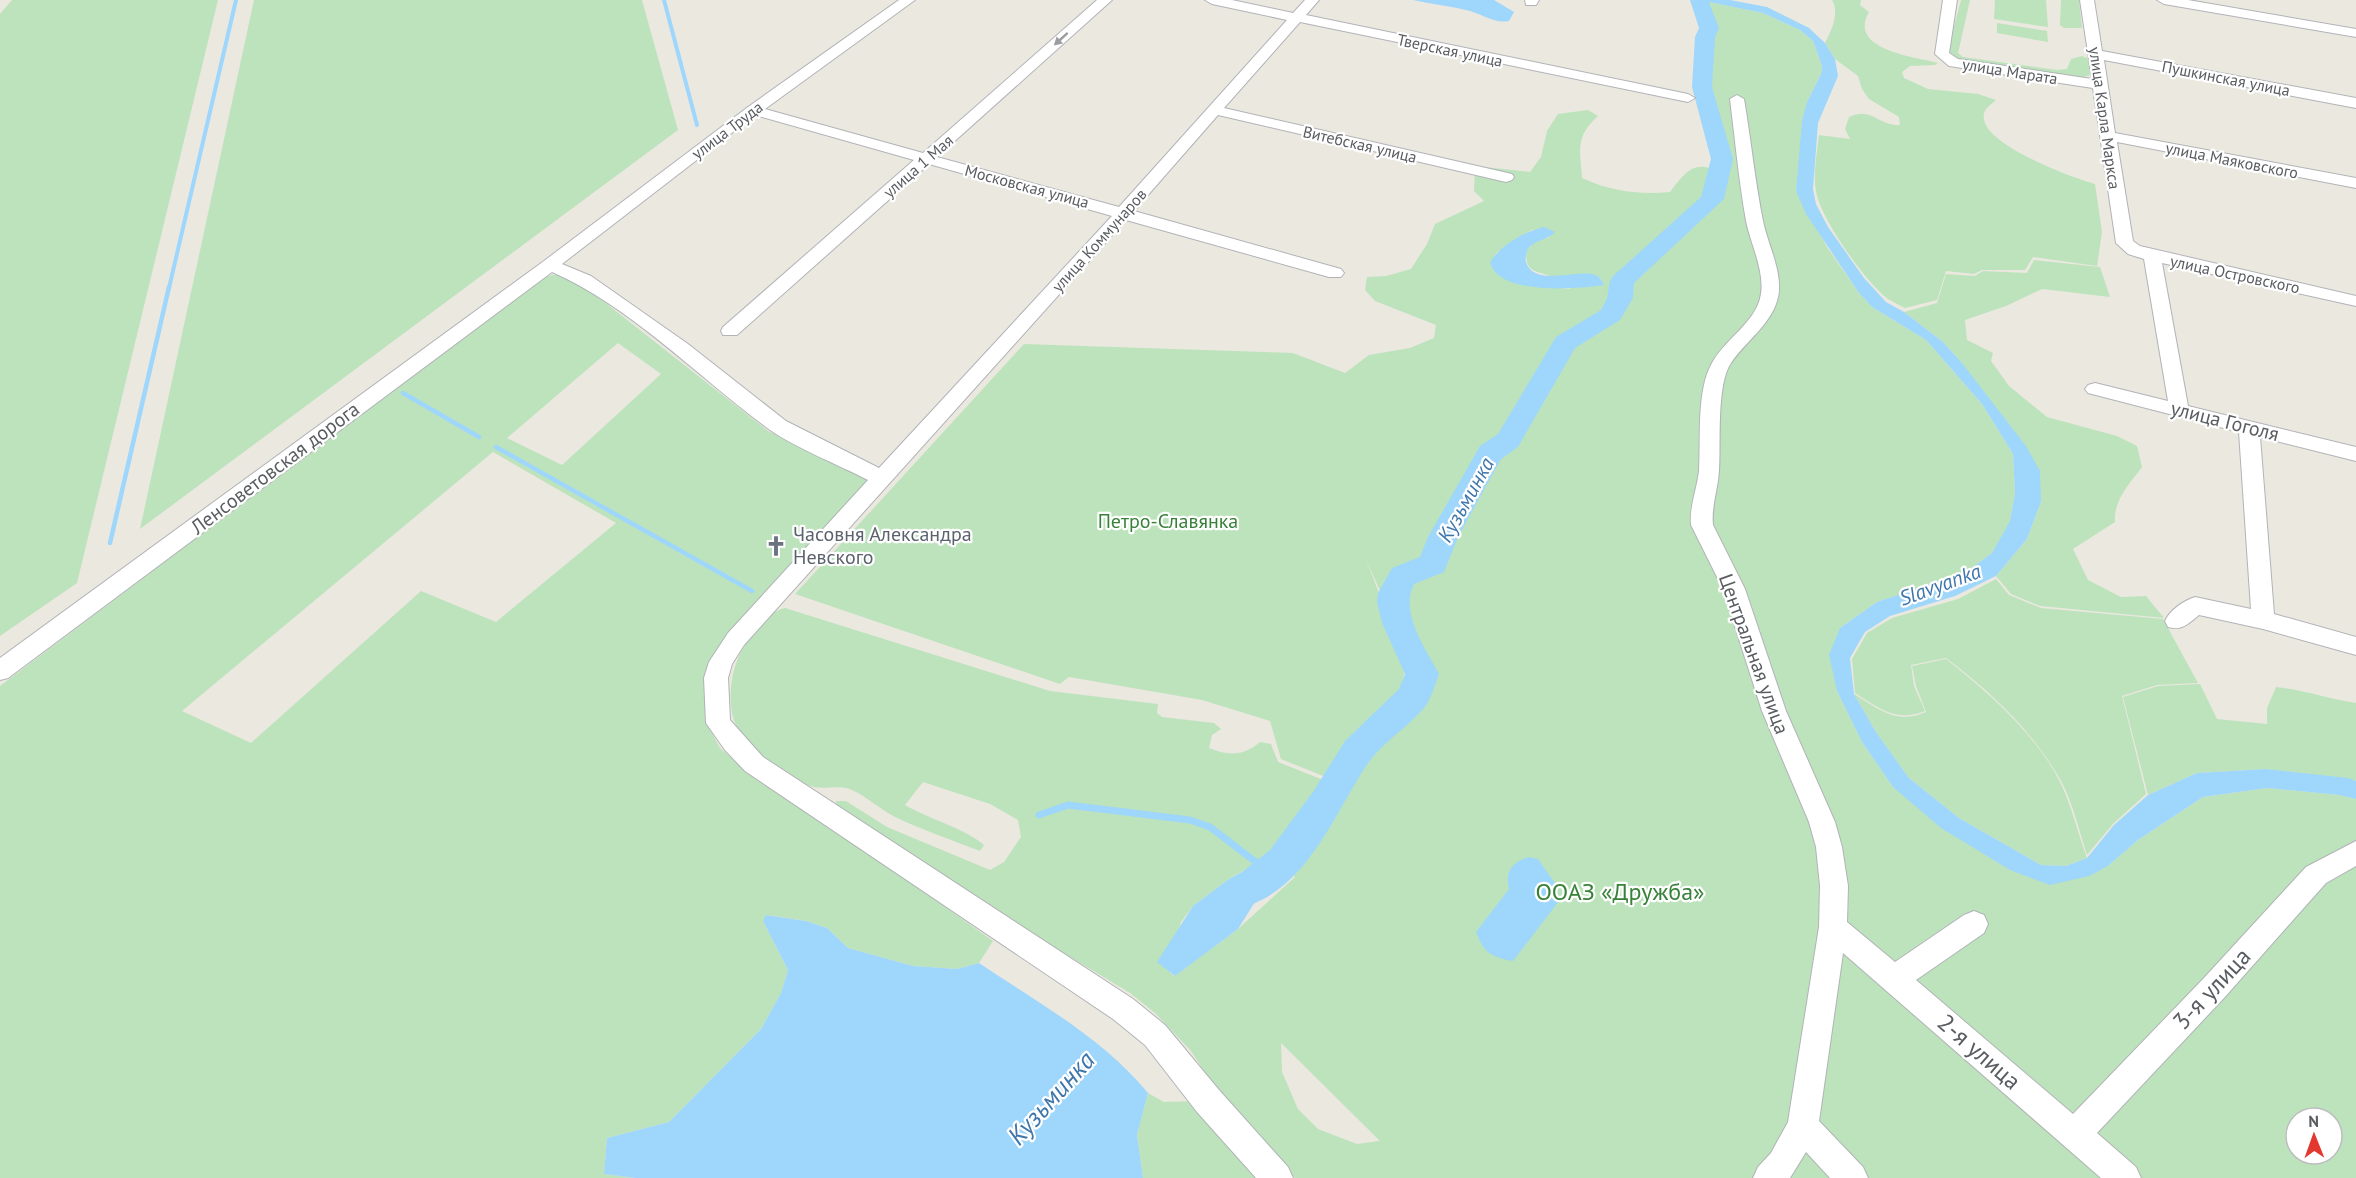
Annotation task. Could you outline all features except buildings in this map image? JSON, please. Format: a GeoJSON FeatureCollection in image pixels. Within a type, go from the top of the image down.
{"type":"FeatureCollection","features":[{"type":"Feature","properties":{"kind":"street","name":"улица Труда"},"geometry":{"type":"LineString","coordinates":[[550,265],[753,110],[908,0]]}},
{"type":"Feature","properties":{"kind":"street","name":"улица 1 Мая"},"geometry":{"type":"LineString","coordinates":[[730,331],[1105,0]]}},
{"type":"Feature","properties":{"kind":"street","name":"Тверская улица"},"geometry":{"type":"LineString","coordinates":[[1212,0],[1688,98]]}},
{"type":"Feature","properties":{"kind":"street","name":"улица Коммунаров"},"geometry":{"type":"LineString","coordinates":[[1277,1178],[1208,1101],[1155,1035],[1123,1009],[754,764],[718,723],[716,678],[721,662],[736,639],[772,596],[883,479],[1312,0]]}},
{"type":"Feature","properties":{"kind":"street","name":"улица Марата"},"geometry":{"type":"LineString","coordinates":[[1950,0],[1942,54],[1946,59],[1954,63],[2100,85]]}},
{"type":"Feature","properties":{"kind":"street","name":"улица Карла Маркса"},"geometry":{"type":"LineString","coordinates":[[2087,0],[2122,236]]}},
{"type":"Feature","properties":{"kind":"street"},"geometry":{"type":"LineString","coordinates":[[2164,0],[2356,33]]}},
{"type":"Feature","properties":{"kind":"street","name":"Пушкинская улица"},"geometry":{"type":"LineString","coordinates":[[2096,54],[2356,103]]}},
{"type":"Feature","properties":{"kind":"street","name":"Центральная улица"},"geometry":{"type":"LineString","coordinates":[[1737,99],[1755,222],[1771,285],[1768,302],[1758,319],[1723,360],[1716,373],[1708,435],[1709,472],[1701,516],[1702,525],[1734,589],[1774,711],[1822,822],[1829,847],[1834,886],[1833,927],[1803,1126],[1782,1164],[1769,1178]]}},
{"type":"Feature","properties":{"kind":"street","name":"Московская улица"},"geometry":{"type":"LineString","coordinates":[[753,110],[1124,212],[1335,273]]}},
{"type":"Feature","properties":{"kind":"street","name":"Витебская улица"},"geometry":{"type":"LineString","coordinates":[[1214,110],[1506,177]]}},
{"type":"Feature","properties":{"kind":"street","name":"улица Маяковского"},"geometry":{"type":"LineString","coordinates":[[2108,136],[2356,183]]}},
{"type":"Feature","properties":{"kind":"street","name":"улица Островского"},"geometry":{"type":"LineString","coordinates":[[2122,236],[2124,243],[2134,250],[2152,256],[2356,301]]}},
{"type":"Feature","properties":{"kind":"street"},"geometry":{"type":"LineString","coordinates":[[2152,256],[2179,409]]}},
{"type":"Feature","properties":{"kind":"street"},"geometry":{"type":"LineString","coordinates":[[550,265],[585,280],[681,348],[779,426],[883,479]]}},
{"type":"Feature","properties":{"kind":"street","name":"Ленсоветовская дорога"},"geometry":{"type":"LineString","coordinates":[[0,671],[550,265]]}},
{"type":"Feature","properties":{"kind":"street","name":"улица Гоголя"},"geometry":{"type":"LineString","coordinates":[[2094,389],[2356,454]]}},
{"type":"Feature","properties":{"kind":"street"},"geometry":{"type":"LineString","coordinates":[[2249,427],[2263,620]]}},
{"type":"Feature","properties":{"kind":"street"},"geometry":{"type":"LineString","coordinates":[[2176,621],[2195,606],[2263,620],[2356,646]]}},
{"type":"Feature","properties":{"kind":"street","name":"3-я улица"},"geometry":{"type":"LineString","coordinates":[[2074,1135],[2214,988],[2316,875],[2356,853]]}},
{"type":"Feature","properties":{"kind":"street"},"geometry":{"type":"LineString","coordinates":[[1894,979],[1974,924]]}},
{"type":"Feature","properties":{"kind":"street","name":"2-я улица"},"geometry":{"type":"LineString","coordinates":[[1833,927],[2125,1178]]}},
{"type":"Feature","properties":{"kind":"street"},"geometry":{"type":"LineString","coordinates":[[1803,1126],[1852,1178]]}},
{"type":"Feature","properties":{"kind":"green space"},"geometry":{"type":"Polygon","coordinates":[[[12,0],[218,0],[77,583],[0,636],[0,14],[12,0]]]}},
{"type":"Feature","properties":{"kind":"green space"},"geometry":{"type":"Polygon","coordinates":[[[254,0],[642,0],[678,130],[140,529],[254,0]]]}},
{"type":"Feature","properties":{"kind":"green space","name":"ООАЗ «Дружба»"},"geometry":{"type":"Polygon","coordinates":[[[1700,0],[1763,13],[1800,30],[1813,41],[1822,66],[1821,74],[1807,102],[1796,191],[1827,247],[1859,293],[1872,307],[1926,340],[1982,404],[2013,454],[2015,493],[2010,522],[1992,553],[1966,572],[1877,602],[1840,628],[1837,691],[1862,742],[1893,787],[2010,870],[2108,866],[2138,840],[2203,797],[2267,788],[2339,795],[2356,799],[2356,1178],[1295,1178],[1224,1101],[1191,1051],[1155,1013],[1130,993],[986,906],[836,809],[836,801],[846,801],[887,827],[990,870],[1004,862],[1021,837],[1018,820],[990,804],[923,782],[905,805],[976,839],[984,845],[980,851],[895,817],[847,788],[807,785],[766,759],[740,732],[733,716],[731,700],[731,684],[737,661],[756,629],[770,615],[785,608],[1050,691],[1158,704],[1157,713],[1162,717],[1214,723],[1221,729],[1212,735],[1209,748],[1216,751],[1236,753],[1248,750],[1260,742],[1271,744],[1278,762],[1326,781],[1292,833],[1257,863],[1229,879],[1193,906],[1181,922],[1167,969],[1174,976],[1238,929],[1295,877],[1283,862],[1326,803],[1357,751],[1413,696],[1422,674],[1400,626],[1394,595],[1384,600],[1366,559],[1406,664],[1400,694],[1328,778],[1281,759],[1270,721],[1202,700],[1069,677],[1060,684],[795,594],[1024,344],[1293,353],[1345,373],[1369,355],[1410,348],[1434,338],[1436,325],[1375,301],[1365,290],[1367,277],[1386,276],[1411,269],[1427,244],[1435,224],[1484,201],[1474,191],[1475,166],[1530,172],[1541,157],[1547,131],[1558,114],[1588,110],[1598,116],[1582,137],[1580,159],[1582,178],[1603,186],[1647,193],[1670,192],[1685,174],[1696,167],[1710,168],[1718,172],[1720,151],[1701,75],[1709,28],[1700,0]],[[1532,230],[1496,253],[1518,284],[1571,289],[1529,267],[1526,252],[1534,242],[1550,237],[1532,230]],[[1281,1043],[1282,1072],[1298,1109],[1318,1129],[1357,1144],[1380,1141],[1281,1043]]]}},
{"type":"Feature","properties":{"kind":"green space"},"geometry":{"type":"Polygon","coordinates":[[[1832,0],[1861,0],[1860,5],[1869,12],[1865,25],[1867,35],[1875,43],[1887,50],[1938,63],[1910,66],[1902,72],[1904,78],[1928,89],[1978,94],[1996,100],[1984,114],[1986,125],[1995,136],[2029,158],[2067,175],[2095,184],[2102,232],[2097,266],[2033,257],[2025,270],[1982,270],[1974,274],[1946,271],[1937,300],[1905,308],[1879,291],[1845,249],[1819,203],[1815,177],[1816,156],[1819,135],[1850,139],[1845,129],[1849,117],[1864,114],[1886,123],[1900,125],[1899,117],[1869,99],[1862,89],[1858,76],[1835,59],[1825,43],[1835,16],[1832,0]]]}},
{"type":"Feature","properties":{"kind":"green space"},"geometry":{"type":"Polygon","coordinates":[[[1961,0],[1970,0],[1958,53],[1963,57],[2057,70],[2067,69],[2071,59],[2082,56],[2089,59],[2090,75],[2081,78],[1959,60],[1947,53],[1961,0]]]}},
{"type":"Feature","properties":{"kind":"green space"},"geometry":{"type":"Polygon","coordinates":[[[1995,0],[2046,0],[2048,27],[1994,19],[1995,0]]]}},
{"type":"Feature","properties":{"kind":"green space"},"geometry":{"type":"Polygon","coordinates":[[[2061,0],[2079,0],[2082,28],[2064,28],[2060,25],[2061,0]]]}},
{"type":"Feature","properties":{"kind":"green space"},"geometry":{"type":"Polygon","coordinates":[[[1997,23],[2047,31],[2048,42],[1997,33],[1997,23]]]}},
{"type":"Feature","properties":{"kind":"green space"},"geometry":{"type":"Polygon","coordinates":[[[2034,260],[2100,267],[2110,297],[2042,289],[2006,306],[1965,320],[1967,340],[1993,353],[1991,361],[2009,386],[2047,417],[2117,436],[2137,446],[2142,467],[2120,500],[2115,522],[2073,549],[2088,580],[2121,597],[2146,596],[2164,618],[2040,606],[2011,594],[1996,576],[2027,539],[2041,502],[1962,363],[1943,342],[1904,312],[1937,303],[1946,274],[1975,276],[1983,271],[2027,273],[2034,260]]]}},
{"type":"Feature","properties":{"kind":"green space"},"geometry":{"type":"Polygon","coordinates":[[[562,275],[584,286],[768,431],[867,478],[868,485],[865,493],[719,646],[707,680],[707,724],[720,748],[743,768],[791,798],[993,941],[979,963],[957,969],[913,966],[848,948],[827,928],[806,921],[767,915],[763,921],[788,970],[781,993],[761,1029],[669,1122],[607,1138],[604,1174],[636,1178],[0,1178],[0,686],[540,279],[562,275]],[[618,343],[507,438],[562,465],[661,374],[618,343]],[[493,452],[182,711],[251,743],[421,591],[496,622],[616,523],[493,452]]]}},
{"type":"Feature","properties":{"kind":"green space"},"geometry":{"type":"Polygon","coordinates":[[[1996,579],[2009,595],[2041,608],[2163,619],[2198,683],[2157,685],[2122,696],[2146,794],[2113,824],[2087,855],[2061,781],[2038,745],[1995,699],[1946,658],[1911,665],[1914,686],[1925,711],[1896,715],[1855,693],[1852,659],[1867,633],[1892,618],[1958,599],[1996,579]]]}},
{"type":"Feature","properties":{"kind":"green space"},"geometry":{"type":"Polygon","coordinates":[[[1946,659],[2010,715],[2039,749],[2065,793],[2087,858],[2066,866],[2041,865],[1959,818],[1909,778],[1876,732],[1854,694],[1888,714],[1906,717],[1926,712],[1916,686],[1912,666],[1946,659]]]}},
{"type":"Feature","properties":{"kind":"green space"},"geometry":{"type":"Polygon","coordinates":[[[2200,684],[2217,719],[2267,724],[2267,708],[2276,687],[2356,703],[2356,781],[2266,769],[2197,773],[2148,795],[2123,697],[2158,686],[2200,684]]]}},
{"type":"Feature","properties":{"kind":"green space"},"geometry":{"type":"Polygon","coordinates":[[[1148,1093],[1164,1102],[1197,1101],[1257,1178],[1143,1178],[1137,1135],[1148,1093]]]}},
{"type":"Feature","properties":{"kind":"water"},"geometry":{"type":"Polygon","coordinates":[[[1413,0],[1494,0],[1514,12],[1509,21],[1503,22],[1471,11],[1413,0]]]}},
{"type":"Feature","properties":{"kind":"water","name":"Slavyanka"},"geometry":{"type":"Polygon","coordinates":[[[1699,0],[1730,0],[1767,7],[1809,28],[1825,43],[1835,59],[1838,76],[1818,123],[1813,189],[1816,204],[1828,227],[1864,278],[1886,302],[1904,312],[1943,342],[2026,446],[2040,471],[2041,502],[2027,539],[1996,576],[1955,596],[1890,616],[1865,632],[1850,658],[1854,694],[1876,732],[1909,778],[1959,818],[2041,865],[2066,866],[2087,858],[2114,825],[2148,795],[2197,773],[2266,769],[2348,778],[2356,781],[2356,799],[2339,795],[2267,788],[2203,797],[2138,840],[2108,866],[2089,876],[2050,885],[2010,870],[1941,828],[1893,787],[1862,742],[1837,691],[1829,655],[1840,628],[1877,602],[1966,572],[1992,553],[2010,521],[2015,493],[2013,454],[1982,404],[1926,340],[1872,307],[1859,293],[1806,214],[1796,191],[1802,121],[1822,66],[1813,41],[1800,30],[1763,13],[1699,0]]]}},
{"type":"Feature","properties":{"kind":"water"},"geometry":{"type":"Polygon","coordinates":[[[1544,227],[1555,232],[1534,243],[1528,249],[1526,262],[1531,270],[1547,276],[1588,273],[1600,278],[1604,285],[1540,288],[1508,280],[1496,273],[1490,262],[1507,244],[1544,227]]]}},
{"type":"Feature","properties":{"kind":"water"},"geometry":{"type":"Polygon","coordinates":[[[1528,857],[1538,859],[1557,886],[1559,901],[1513,961],[1499,958],[1485,949],[1476,932],[1509,889],[1508,878],[1513,865],[1528,857]]]}},
{"type":"Feature","properties":{"kind":"water"},"geometry":{"type":"Polygon","coordinates":[[[1283,862],[1278,875],[1260,894],[1238,929],[1175,976],[1157,962],[1193,906],[1242,872],[1262,869],[1283,862]]]}},
{"type":"Feature","properties":{"kind":"water"},"geometry":{"type":"Polygon","coordinates":[[[766,915],[806,921],[827,928],[848,948],[913,966],[957,969],[979,963],[1068,1022],[1111,1055],[1148,1093],[1137,1135],[1143,1178],[636,1178],[604,1174],[607,1138],[669,1122],[761,1029],[781,993],[788,970],[763,921],[766,915]]]}},
{"type":"Feature","properties":{"kind":"waterway"},"geometry":{"type":"LineString","coordinates":[[169,288],[236,0]]}},
{"type":"Feature","properties":{"kind":"waterway"},"geometry":{"type":"LineString","coordinates":[[664,0],[697,125]]}},
{"type":"Feature","properties":{"kind":"waterway","name":"Кузьминка"},"geometry":{"type":"LineString","coordinates":[[1250,888],[1283,862],[1326,803],[1357,751],[1413,697],[1422,674],[1402,634],[1393,602],[1394,593],[1403,576],[1433,564],[1443,537],[1490,453],[1508,440],[1565,343],[1611,315],[1620,298],[1622,281],[1712,199],[1722,159],[1702,87],[1705,37],[1709,28],[1699,0]]}},
{"type":"Feature","properties":{"kind":"waterway"},"geometry":{"type":"LineString","coordinates":[[110,543],[169,287]]}},
{"type":"Feature","properties":{"kind":"waterway"},"geometry":{"type":"LineString","coordinates":[[403,393],[479,437]]}},
{"type":"Feature","properties":{"kind":"waterway"},"geometry":{"type":"LineString","coordinates":[[496,447],[752,591]]}},
{"type":"Feature","properties":{"kind":"waterway"},"geometry":{"type":"LineString","coordinates":[[1039,815],[1068,805],[1190,820],[1210,827],[1261,866],[1272,870]]}},
{"type":"Feature","properties":{"kind":"place","name":"Часовня Александра Невского"},"geometry":{"type":"Point","coordinates":[776,546]}},
{"type":"Feature","properties":{"kind":"park label","name":"Петро-Славянка"},"geometry":{"type":"Point","coordinates":[1168,521]}}]}
